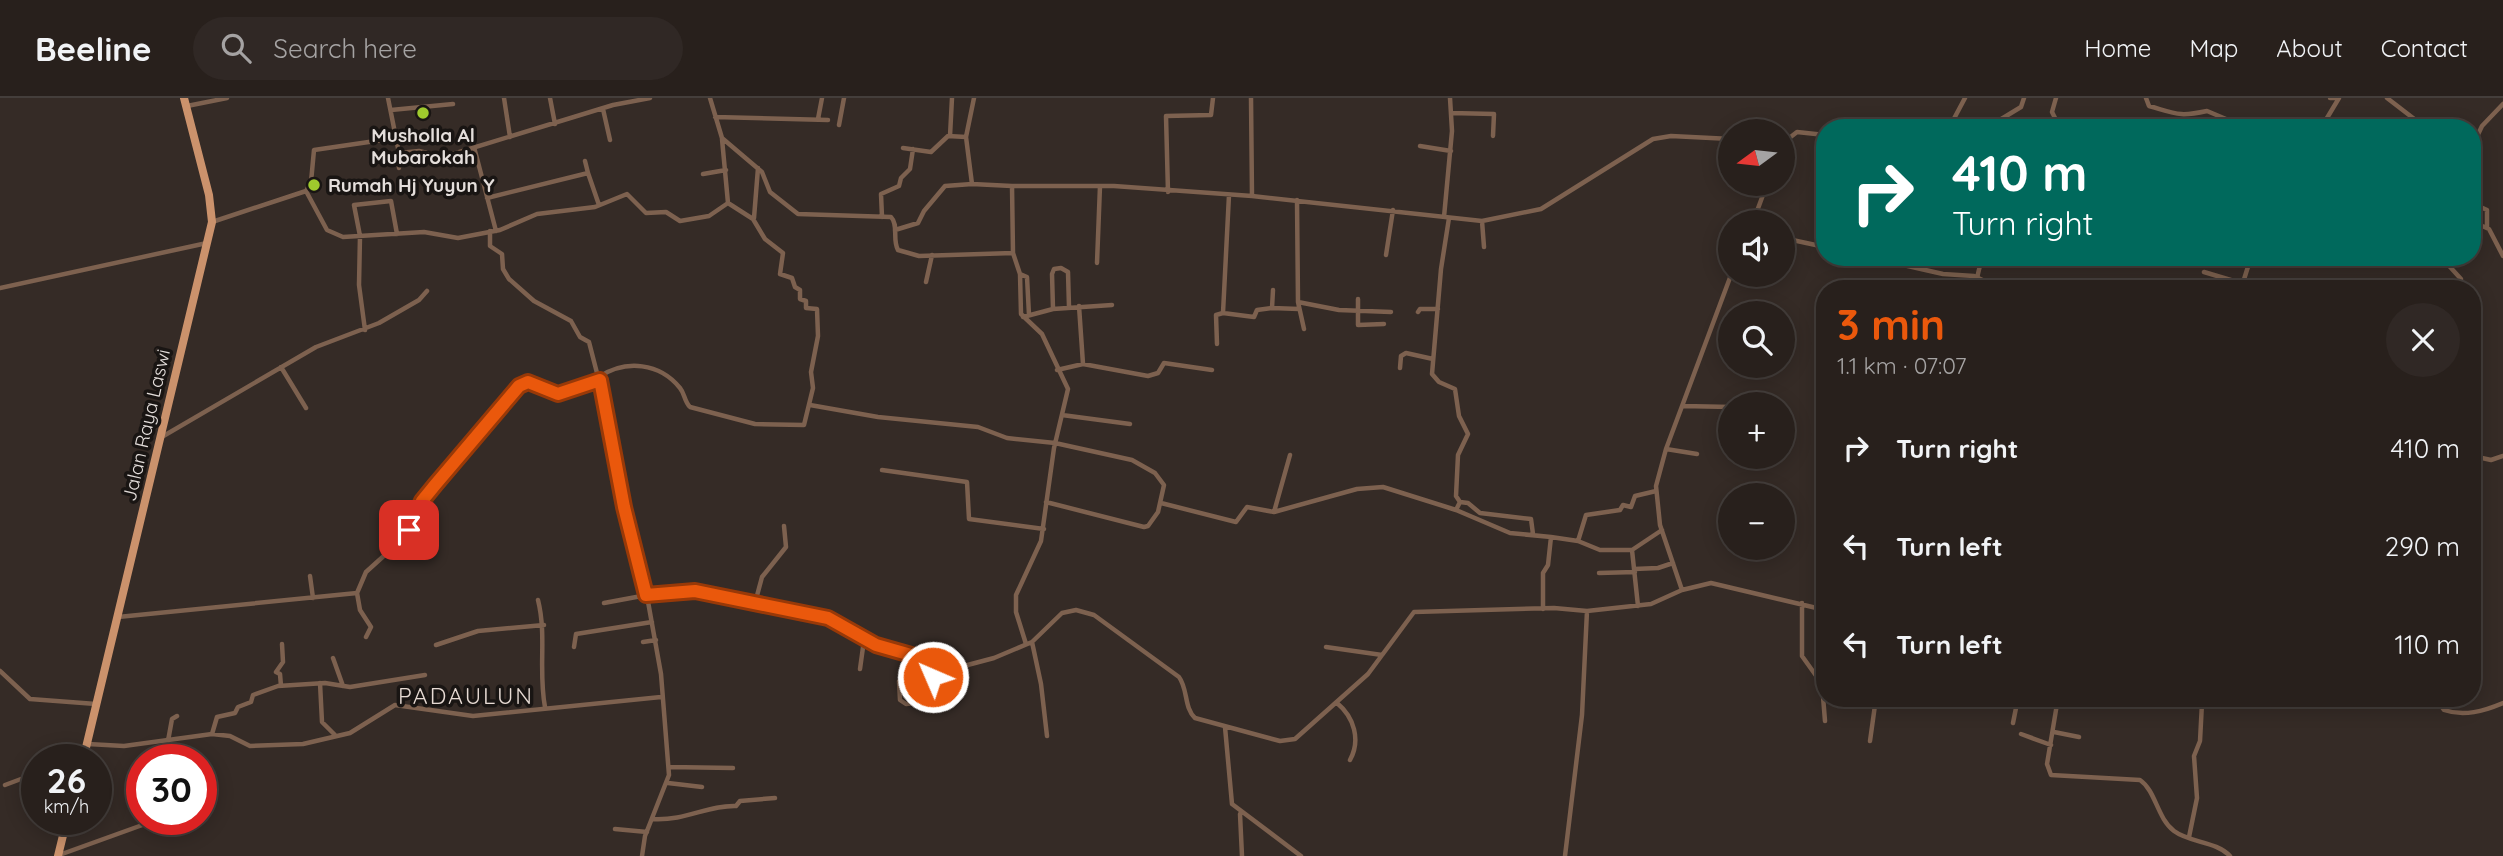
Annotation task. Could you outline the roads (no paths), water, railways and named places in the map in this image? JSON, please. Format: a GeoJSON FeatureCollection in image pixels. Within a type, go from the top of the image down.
{"type":"FeatureCollection","features":[{"type":"Feature","properties":{"kind":"main road","name":"Jalan Raya Laswi"},"geometry":{"type":"LineString","coordinates":[[87,744],[212,222],[209,195],[185,102]]}},
{"type":"Feature","properties":{"kind":"main road"},"geometry":{"type":"LineString","coordinates":[[58,856],[63,835]]}},
{"type":"Feature","properties":{"kind":"street"},"geometry":{"type":"LineString","coordinates":[[185,102],[227,98]]}},
{"type":"Feature","properties":{"kind":"street"},"geometry":{"type":"LineString","coordinates":[[388,98],[399,168]]}},
{"type":"Feature","properties":{"kind":"street"},"geometry":{"type":"LineString","coordinates":[[504,98],[510,137]]}},
{"type":"Feature","properties":{"kind":"street"},"geometry":{"type":"LineString","coordinates":[[550,98],[555,124]]}},
{"type":"Feature","properties":{"kind":"street"},"geometry":{"type":"LineString","coordinates":[[398,152],[419,151],[443,157],[603,109],[650,98]]}},
{"type":"Feature","properties":{"kind":"street"},"geometry":{"type":"LineString","coordinates":[[710,98],[722,138],[728,203]]}},
{"type":"Feature","properties":{"kind":"street"},"geometry":{"type":"LineString","coordinates":[[818,119],[822,98]]}},
{"type":"Feature","properties":{"kind":"street"},"geometry":{"type":"LineString","coordinates":[[839,125],[844,98]]}},
{"type":"Feature","properties":{"kind":"street"},"geometry":{"type":"LineString","coordinates":[[950,136],[953,98]]}},
{"type":"Feature","properties":{"kind":"street"},"geometry":{"type":"LineString","coordinates":[[972,184],[967,137],[974,98]]}},
{"type":"Feature","properties":{"kind":"street"},"geometry":{"type":"LineString","coordinates":[[1168,192],[1166,116],[1210,115],[1213,98]]}},
{"type":"Feature","properties":{"kind":"street"},"geometry":{"type":"LineString","coordinates":[[1251,98],[1252,196]]}},
{"type":"Feature","properties":{"kind":"street"},"geometry":{"type":"LineString","coordinates":[[1450,98],[1451,151],[1447,217],[1432,377],[1455,389],[1459,416],[1468,434],[1458,455],[1456,496],[1460,502],[1487,514],[1531,519],[1532,534]]}},
{"type":"Feature","properties":{"kind":"street"},"geometry":{"type":"LineString","coordinates":[[1954,119],[1965,98]]}},
{"type":"Feature","properties":{"kind":"street"},"geometry":{"type":"LineString","coordinates":[[2001,119],[2021,107],[2024,98]]}},
{"type":"Feature","properties":{"kind":"street"},"geometry":{"type":"LineString","coordinates":[[2056,98],[2052,112],[2056,119]]}},
{"type":"Feature","properties":{"kind":"street"},"geometry":{"type":"LineString","coordinates":[[2146,98],[2148,106],[2165,112],[2197,116],[2207,111],[2226,119]]}},
{"type":"Feature","properties":{"kind":"street"},"geometry":{"type":"LineString","coordinates":[[2326,119],[2338,98],[2330,98]]}},
{"type":"Feature","properties":{"kind":"street"},"geometry":{"type":"LineString","coordinates":[[2387,98],[2414,119]]}},
{"type":"Feature","properties":{"kind":"street"},"geometry":{"type":"LineString","coordinates":[[391,110],[453,104]]}},
{"type":"Feature","properties":{"kind":"street"},"geometry":{"type":"LineString","coordinates":[[2481,128],[2503,104]]}},
{"type":"Feature","properties":{"kind":"street"},"geometry":{"type":"LineString","coordinates":[[603,109],[610,140]]}},
{"type":"Feature","properties":{"kind":"street"},"geometry":{"type":"LineString","coordinates":[[1451,113],[1494,114],[1493,136]]}},
{"type":"Feature","properties":{"kind":"street"},"geometry":{"type":"LineString","coordinates":[[715,117],[828,120]]}},
{"type":"Feature","properties":{"kind":"street"},"geometry":{"type":"LineString","coordinates":[[1796,133],[1816,134]]}},
{"type":"Feature","properties":{"kind":"street"},"geometry":{"type":"LineString","coordinates":[[903,148],[935,151],[938,144],[950,136],[967,137]]}},
{"type":"Feature","properties":{"kind":"street"},"geometry":{"type":"LineString","coordinates":[[895,230],[918,223],[924,211],[945,186],[972,184],[1100,186],[1252,196],[1482,221],[1541,209],[1653,139],[1671,136],[1718,138]]}},
{"type":"Feature","properties":{"kind":"street"},"geometry":{"type":"LineString","coordinates":[[212,222],[306,191],[311,182],[313,151],[396,138]]}},
{"type":"Feature","properties":{"kind":"street"},"geometry":{"type":"LineString","coordinates":[[722,138],[758,168],[763,173],[770,192],[798,214],[882,216],[894,219],[895,244],[900,252],[932,255],[1013,253]]}},
{"type":"Feature","properties":{"kind":"street"},"geometry":{"type":"LineString","coordinates":[[1420,146],[1451,151]]}},
{"type":"Feature","properties":{"kind":"street"},"geometry":{"type":"LineString","coordinates":[[474,147],[493,231],[490,246],[502,254],[503,269],[509,279],[534,301],[573,322],[580,337],[589,342],[599,378],[624,507],[656,640],[669,767],[668,783],[647,832],[642,856]]}},
{"type":"Feature","properties":{"kind":"street"},"geometry":{"type":"LineString","coordinates":[[882,216],[881,194],[899,186],[901,178],[910,169],[913,149]]}},
{"type":"Feature","properties":{"kind":"street"},"geometry":{"type":"LineString","coordinates":[[585,161],[599,205]]}},
{"type":"Feature","properties":{"kind":"street"},"geometry":{"type":"LineString","coordinates":[[753,219],[758,168]]}},
{"type":"Feature","properties":{"kind":"street"},"geometry":{"type":"LineString","coordinates":[[703,174],[726,170]]}},
{"type":"Feature","properties":{"kind":"street"},"geometry":{"type":"LineString","coordinates":[[487,198],[589,173]]}},
{"type":"Feature","properties":{"kind":"street"},"geometry":{"type":"LineString","coordinates":[[1012,186],[1013,253],[1020,274],[1019,302],[1022,317],[1042,334],[1068,389],[1055,443],[1044,529],[1016,595],[1016,612],[1026,644]]}},
{"type":"Feature","properties":{"kind":"street"},"geometry":{"type":"LineString","coordinates":[[1097,263],[1100,186]]}},
{"type":"Feature","properties":{"kind":"street"},"geometry":{"type":"LineString","coordinates":[[306,191],[327,230],[343,237],[428,232],[454,238],[493,231],[531,215],[599,205],[627,194],[646,213],[666,212],[680,221],[709,216],[728,203]]}},
{"type":"Feature","properties":{"kind":"street"},"geometry":{"type":"LineString","coordinates":[[1223,313],[1229,195]]}},
{"type":"Feature","properties":{"kind":"street"},"geometry":{"type":"LineString","coordinates":[[1297,200],[1297,302],[1304,330]]}},
{"type":"Feature","properties":{"kind":"street"},"geometry":{"type":"LineString","coordinates":[[365,330],[360,308],[360,236],[354,205],[389,201],[397,234]]}},
{"type":"Feature","properties":{"kind":"street"},"geometry":{"type":"LineString","coordinates":[[366,637],[371,626],[360,610],[357,593],[366,572],[407,535],[422,501],[447,469],[497,416],[519,386],[528,382],[558,394],[599,378],[616,368],[657,368],[675,381],[688,406],[755,424],[804,425],[810,405],[812,360],[818,336],[817,309],[806,308],[806,301],[800,299],[800,290],[795,287],[792,278],[780,274],[784,255],[765,239],[753,219],[728,203]]}},
{"type":"Feature","properties":{"kind":"street"},"geometry":{"type":"LineString","coordinates":[[2481,207],[2487,210],[2487,226],[2503,256]]}},
{"type":"Feature","properties":{"kind":"street"},"geometry":{"type":"LineString","coordinates":[[1386,255],[1393,210]]}},
{"type":"Feature","properties":{"kind":"street"},"geometry":{"type":"LineString","coordinates":[[1482,221],[1484,247]]}},
{"type":"Feature","properties":{"kind":"street"},"geometry":{"type":"LineString","coordinates":[[2481,224],[2487,226]]}},
{"type":"Feature","properties":{"kind":"street"},"geometry":{"type":"LineString","coordinates":[[1795,241],[1816,245]]}},
{"type":"Feature","properties":{"kind":"street"},"geometry":{"type":"LineString","coordinates":[[0,288],[208,243]]}},
{"type":"Feature","properties":{"kind":"street"},"geometry":{"type":"LineString","coordinates":[[926,282],[932,255]]}},
{"type":"Feature","properties":{"kind":"street"},"geometry":{"type":"LineString","coordinates":[[1915,266],[1982,280]]}},
{"type":"Feature","properties":{"kind":"street"},"geometry":{"type":"LineString","coordinates":[[1977,278],[1980,266]]}},
{"type":"Feature","properties":{"kind":"street"},"geometry":{"type":"LineString","coordinates":[[2449,266],[2461,280]]}},
{"type":"Feature","properties":{"kind":"street"},"geometry":{"type":"LineString","coordinates":[[1054,309],[1052,274],[1054,269],[1061,268],[1068,272],[1069,307]]}},
{"type":"Feature","properties":{"kind":"street"},"geometry":{"type":"LineString","coordinates":[[2204,272],[2226,280]]}},
{"type":"Feature","properties":{"kind":"street"},"geometry":{"type":"LineString","coordinates":[[1020,274],[1027,277],[1029,315]]}},
{"type":"Feature","properties":{"kind":"street"},"geometry":{"type":"LineString","coordinates":[[1682,590],[1662,530],[1656,491],[1666,449],[1727,287]]}},
{"type":"Feature","properties":{"kind":"street"},"geometry":{"type":"LineString","coordinates":[[159,438],[316,346],[365,330],[419,299],[427,290]]}},
{"type":"Feature","properties":{"kind":"street"},"geometry":{"type":"LineString","coordinates":[[1272,308],[1273,290]]}},
{"type":"Feature","properties":{"kind":"street"},"geometry":{"type":"LineString","coordinates":[[1358,299],[1358,325],[1384,324]]}},
{"type":"Feature","properties":{"kind":"street"},"geometry":{"type":"LineString","coordinates":[[1297,302],[1339,310],[1391,312]]}},
{"type":"Feature","properties":{"kind":"street"},"geometry":{"type":"LineString","coordinates":[[1022,317],[1054,309],[1112,305]]}},
{"type":"Feature","properties":{"kind":"street"},"geometry":{"type":"LineString","coordinates":[[1079,306],[1083,364]]}},
{"type":"Feature","properties":{"kind":"street"},"geometry":{"type":"LineString","coordinates":[[1217,344],[1216,315],[1223,313],[1254,317],[1257,310],[1299,309]]}},
{"type":"Feature","properties":{"kind":"street"},"geometry":{"type":"LineString","coordinates":[[1418,312],[1420,309],[1438,309]]}},
{"type":"Feature","properties":{"kind":"street"},"geometry":{"type":"LineString","coordinates":[[1400,368],[1401,356],[1406,353],[1433,359]]}},
{"type":"Feature","properties":{"kind":"street"},"geometry":{"type":"LineString","coordinates":[[1057,370],[1083,364],[1148,376],[1158,373],[1164,363],[1212,370]]}},
{"type":"Feature","properties":{"kind":"street"},"geometry":{"type":"LineString","coordinates":[[281,367],[306,408]]}},
{"type":"Feature","properties":{"kind":"street"},"geometry":{"type":"LineString","coordinates":[[810,405],[878,417],[978,427],[1007,438],[1055,443],[1132,460],[1156,473],[1164,485],[1161,503],[1148,526],[1138,527],[1046,502]]}},
{"type":"Feature","properties":{"kind":"street"},"geometry":{"type":"LineString","coordinates":[[1683,406],[1718,407]]}},
{"type":"Feature","properties":{"kind":"street"},"geometry":{"type":"LineString","coordinates":[[1062,415],[1130,424]]}},
{"type":"Feature","properties":{"kind":"street"},"geometry":{"type":"LineString","coordinates":[[1666,449],[1697,454]]}},
{"type":"Feature","properties":{"kind":"street"},"geometry":{"type":"LineString","coordinates":[[1274,512],[1290,455]]}},
{"type":"Feature","properties":{"kind":"street"},"geometry":{"type":"LineString","coordinates":[[2481,458],[2490,460],[2503,456]]}},
{"type":"Feature","properties":{"kind":"street"},"geometry":{"type":"LineString","coordinates":[[882,470],[967,482],[969,519],[1044,529]]}},
{"type":"Feature","properties":{"kind":"street"},"geometry":{"type":"LineString","coordinates":[[1161,503],[1236,522],[1247,507],[1274,512],[1357,489],[1383,487],[1456,510],[1510,533],[1578,541],[1600,550],[1632,550],[1662,530]]}},
{"type":"Feature","properties":{"kind":"street"},"geometry":{"type":"LineString","coordinates":[[1578,541],[1586,515],[1620,510],[1623,505],[1631,507],[1635,496],[1656,491]]}},
{"type":"Feature","properties":{"kind":"street"},"geometry":{"type":"LineString","coordinates":[[1456,510],[1460,502]]}},
{"type":"Feature","properties":{"kind":"street"},"geometry":{"type":"LineString","coordinates":[[755,603],[762,577],[773,559],[786,547],[784,526]]}},
{"type":"Feature","properties":{"kind":"street"},"geometry":{"type":"LineString","coordinates":[[1543,609],[1543,573],[1548,565],[1551,537]]}},
{"type":"Feature","properties":{"kind":"street"},"geometry":{"type":"LineString","coordinates":[[1632,550],[1638,606]]}},
{"type":"Feature","properties":{"kind":"street"},"geometry":{"type":"LineString","coordinates":[[1599,573],[1658,568],[1673,563]]}},
{"type":"Feature","properties":{"kind":"street"},"geometry":{"type":"LineString","coordinates":[[310,576],[313,598]]}},
{"type":"Feature","properties":{"kind":"street"},"geometry":{"type":"LineString","coordinates":[[604,603],[647,595],[695,591],[828,618],[886,650],[965,666],[1032,642],[1062,613],[1076,610],[1094,615],[1179,677],[1185,684],[1192,716],[1225,727],[1291,741],[1368,674],[1414,612],[1543,609],[1587,611],[1638,606],[1711,583],[1816,607]]}},
{"type":"Feature","properties":{"kind":"street"},"geometry":{"type":"LineString","coordinates":[[117,617],[357,593]]}},
{"type":"Feature","properties":{"kind":"street"},"geometry":{"type":"LineString","coordinates":[[538,600],[544,625],[541,679],[545,707]]}},
{"type":"Feature","properties":{"kind":"street"},"geometry":{"type":"LineString","coordinates":[[1802,603],[1801,656],[1816,676]]}},
{"type":"Feature","properties":{"kind":"street"},"geometry":{"type":"LineString","coordinates":[[1565,856],[1582,715],[1587,611]]}},
{"type":"Feature","properties":{"kind":"street"},"geometry":{"type":"LineString","coordinates":[[574,647],[576,634],[652,622]]}},
{"type":"Feature","properties":{"kind":"street"},"geometry":{"type":"LineString","coordinates":[[436,645],[478,631],[544,625]]}},
{"type":"Feature","properties":{"kind":"street"},"geometry":{"type":"LineString","coordinates":[[860,669],[864,639]]}},
{"type":"Feature","properties":{"kind":"street"},"geometry":{"type":"LineString","coordinates":[[643,642],[656,640]]}},
{"type":"Feature","properties":{"kind":"street"},"geometry":{"type":"LineString","coordinates":[[1032,642],[1041,684],[1047,736]]}},
{"type":"Feature","properties":{"kind":"street"},"geometry":{"type":"LineString","coordinates":[[281,686],[280,674],[276,672],[283,662],[282,644]]}},
{"type":"Feature","properties":{"kind":"street"},"geometry":{"type":"LineString","coordinates":[[1326,647],[1382,655]]}},
{"type":"Feature","properties":{"kind":"street"},"geometry":{"type":"LineString","coordinates":[[333,658],[344,687]]}},
{"type":"Feature","properties":{"kind":"street"},"geometry":{"type":"LineString","coordinates":[[932,661],[933,677]]}},
{"type":"Feature","properties":{"kind":"street"},"geometry":{"type":"LineString","coordinates":[[0,671],[30,699],[55,699],[98,705]]}},
{"type":"Feature","properties":{"kind":"street"},"geometry":{"type":"LineString","coordinates":[[212,734],[217,717],[235,713],[238,707],[251,702],[252,696],[259,692],[281,686],[320,683],[344,687],[425,674]]}},
{"type":"Feature","properties":{"kind":"street"},"geometry":{"type":"LineString","coordinates":[[933,677],[958,677],[958,699],[906,704],[900,700],[899,681],[933,677]]}},
{"type":"Feature","properties":{"kind":"street"},"geometry":{"type":"LineString","coordinates":[[320,683],[322,722],[336,736]]}},
{"type":"Feature","properties":{"kind":"street"},"geometry":{"type":"LineString","coordinates":[[112,748],[212,734],[230,736],[250,746],[303,744],[364,727],[395,705],[461,717],[661,697]]}},
{"type":"Feature","properties":{"kind":"street"},"geometry":{"type":"LineString","coordinates":[[1337,703],[1350,716],[1354,729],[1356,746],[1350,760]]}},
{"type":"Feature","properties":{"kind":"street"},"geometry":{"type":"LineString","coordinates":[[2442,707],[2454,713],[2481,712],[2503,703]]}},
{"type":"Feature","properties":{"kind":"street"},"geometry":{"type":"LineString","coordinates":[[1824,707],[1825,721]]}},
{"type":"Feature","properties":{"kind":"street"},"geometry":{"type":"LineString","coordinates":[[1870,741],[1875,707]]}},
{"type":"Feature","properties":{"kind":"street"},"geometry":{"type":"LineString","coordinates":[[2013,723],[2016,707]]}},
{"type":"Feature","properties":{"kind":"street"},"geometry":{"type":"LineString","coordinates":[[2057,707],[2047,764],[2051,775],[2140,780],[2147,786],[2167,824],[2175,832],[2223,849],[2230,856]]}},
{"type":"Feature","properties":{"kind":"street"},"geometry":{"type":"LineString","coordinates":[[2189,837],[2197,798],[2194,756],[2200,741],[2202,707]]}},
{"type":"Feature","properties":{"kind":"street"},"geometry":{"type":"LineString","coordinates":[[168,741],[172,719],[177,716]]}},
{"type":"Feature","properties":{"kind":"street"},"geometry":{"type":"LineString","coordinates":[[1225,727],[1231,804],[1301,856]]}},
{"type":"Feature","properties":{"kind":"street"},"geometry":{"type":"LineString","coordinates":[[2053,732],[2079,737]]}},
{"type":"Feature","properties":{"kind":"street"},"geometry":{"type":"LineString","coordinates":[[2021,733],[2051,745]]}},
{"type":"Feature","properties":{"kind":"street"},"geometry":{"type":"LineString","coordinates":[[669,767],[733,768]]}},
{"type":"Feature","properties":{"kind":"street"},"geometry":{"type":"LineString","coordinates":[[5,785],[21,779]]}},
{"type":"Feature","properties":{"kind":"street"},"geometry":{"type":"LineString","coordinates":[[668,783],[702,787]]}},
{"type":"Feature","properties":{"kind":"street"},"geometry":{"type":"LineString","coordinates":[[652,819],[673,820],[722,805],[736,806],[742,800],[775,798]]}},
{"type":"Feature","properties":{"kind":"street"},"geometry":{"type":"LineString","coordinates":[[1240,813],[1242,856]]}},
{"type":"Feature","properties":{"kind":"street"},"geometry":{"type":"LineString","coordinates":[[615,829],[647,832]]}},
{"type":"Feature","properties":{"kind":"street"},"geometry":{"type":"LineString","coordinates":[[58,856],[126,831]]}},
{"type":"Feature","properties":{"kind":"place","name":"Musholla Al Mubarokah"},"geometry":{"type":"Point","coordinates":[423,113]}},
{"type":"Feature","properties":{"kind":"place","name":"Rumah Hj Yuyun Y"},"geometry":{"type":"Point","coordinates":[314,185]}},
{"type":"Feature","properties":{"kind":"district","name":"PADAULUN"},"geometry":{"type":"Point","coordinates":[466,695]}}]}
